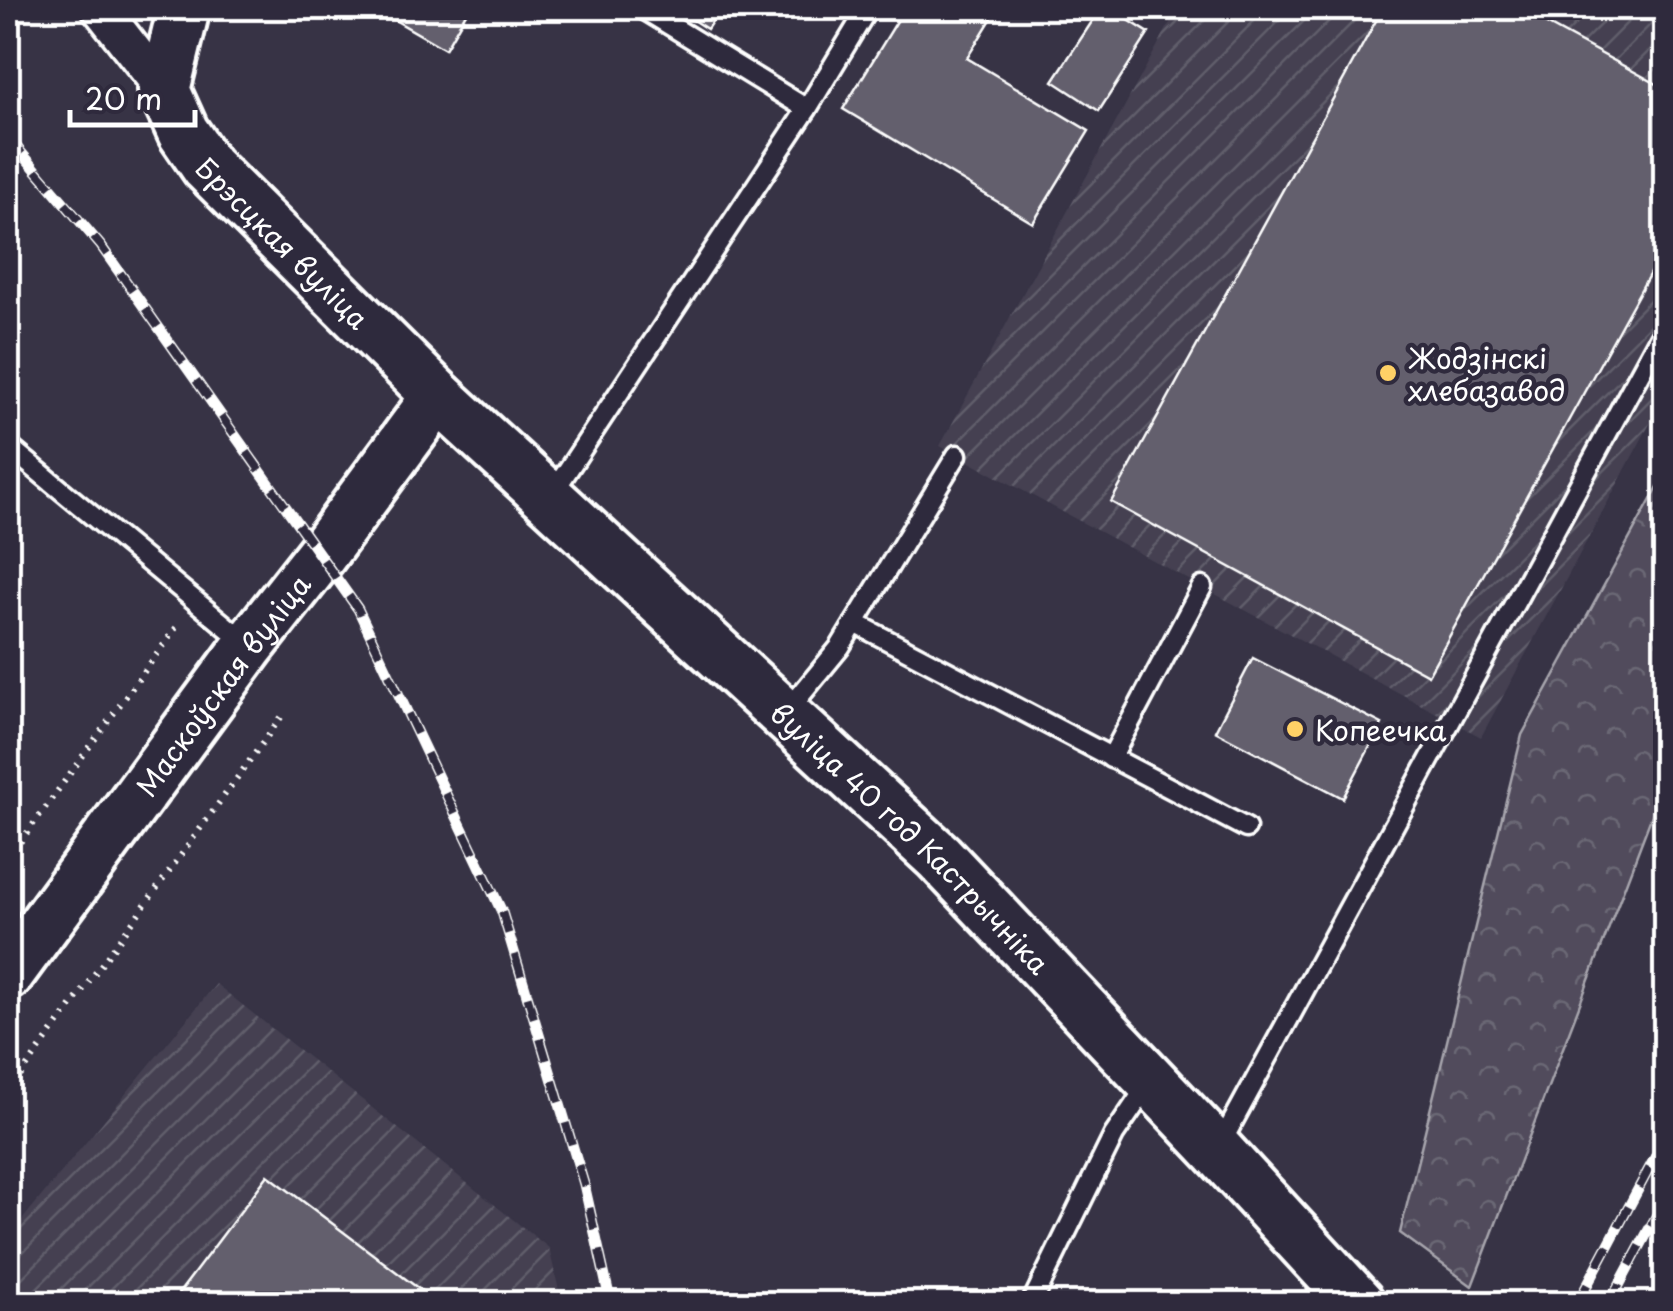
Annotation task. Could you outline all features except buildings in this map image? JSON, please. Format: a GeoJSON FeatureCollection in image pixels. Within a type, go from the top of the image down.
{"type":"FeatureCollection","features":[{"type":"Feature","properties":{"kind":"main road"},"geometry":{"type":"LineString","coordinates":[[164,90],[184,8]]}},
{"type":"Feature","properties":{"kind":"main road","name":"Брэсцкая вуліца"},"geometry":{"type":"LineString","coordinates":[[164,90],[183,132],[207,167],[438,396]]}},
{"type":"Feature","properties":{"kind":"main road","name":"вуліца 40 год Кастрычніка"},"geometry":{"type":"LineString","coordinates":[[438,396],[939,856],[1359,1304]]}},
{"type":"Feature","properties":{"kind":"main road","name":"Маскоўская вуліца"},"geometry":{"type":"LineString","coordinates":[[8,974],[438,396]]}},
{"type":"Feature","properties":{"kind":"street"},"geometry":{"type":"LineString","coordinates":[[100,8],[164,90]]}},
{"type":"Feature","properties":{"kind":"lane"},"geometry":{"type":"LineString","coordinates":[[642,8],[807,109]]}},
{"type":"Feature","properties":{"kind":"lane"},"geometry":{"type":"LineString","coordinates":[[549,498],[807,109],[868,8]]}},
{"type":"Feature","properties":{"kind":"lane"},"geometry":{"type":"LineString","coordinates":[[1217,1150],[1666,325]]}},
{"type":"Feature","properties":{"kind":"lane"},"geometry":{"type":"LineString","coordinates":[[8,446],[249,646]]}},
{"type":"Feature","properties":{"kind":"lane"},"geometry":{"type":"LineString","coordinates":[[784,714],[840,648],[957,455]]}},
{"type":"Feature","properties":{"kind":"lane"},"geometry":{"type":"LineString","coordinates":[[1111,758],[1202,587]]}},
{"type":"Feature","properties":{"kind":"lane"},"geometry":{"type":"LineString","coordinates":[[855,623],[1246,828]]}},
{"type":"Feature","properties":{"kind":"lane"},"geometry":{"type":"LineString","coordinates":[[1031,1304],[1114,1135],[1152,1081]]}},
{"type":"Feature","properties":{"kind":"path"},"geometry":{"type":"LineString","coordinates":[[8,860],[179,624]]}},
{"type":"Feature","properties":{"kind":"path"},"geometry":{"type":"LineString","coordinates":[[8,1093],[285,712]]}},
{"type":"Feature","properties":{"kind":"shaded area"},"geometry":{"type":"Polygon","coordinates":[[[1178,8],[1665,8],[1665,396],[1481,737],[940,446],[1178,8]]]}},
{"type":"Feature","properties":{"kind":"shaded area"},"geometry":{"type":"Polygon","coordinates":[[[216,984],[549,1248],[562,1303],[8,1304],[8,1237],[216,984]]]}},
{"type":"Feature","properties":{"kind":"green space"},"geometry":{"type":"Polygon","coordinates":[[[1665,474],[1665,781],[1472,1286],[1400,1233],[1522,735],[1665,474]]]}},
{"type":"Feature","properties":{"kind":"railway"},"geometry":{"type":"LineString","coordinates":[[8,137],[101,246],[358,609],[502,912],[584,1184],[611,1304]]}},
{"type":"Feature","properties":{"kind":"railway"},"geometry":{"type":"LineString","coordinates":[[1577,1304],[1666,1137]]}},
{"type":"Feature","properties":{"kind":"railway"},"geometry":{"type":"LineString","coordinates":[[1609,1304],[1666,1198]]}},
{"type":"Feature","properties":{"kind":"place","name":"Жодзінскі хлебазавод"},"geometry":{"type":"Point","coordinates":[1388,373]}},
{"type":"Feature","properties":{"kind":"place","name":"Копеечка"},"geometry":{"type":"Point","coordinates":[1295,729]}}]}
